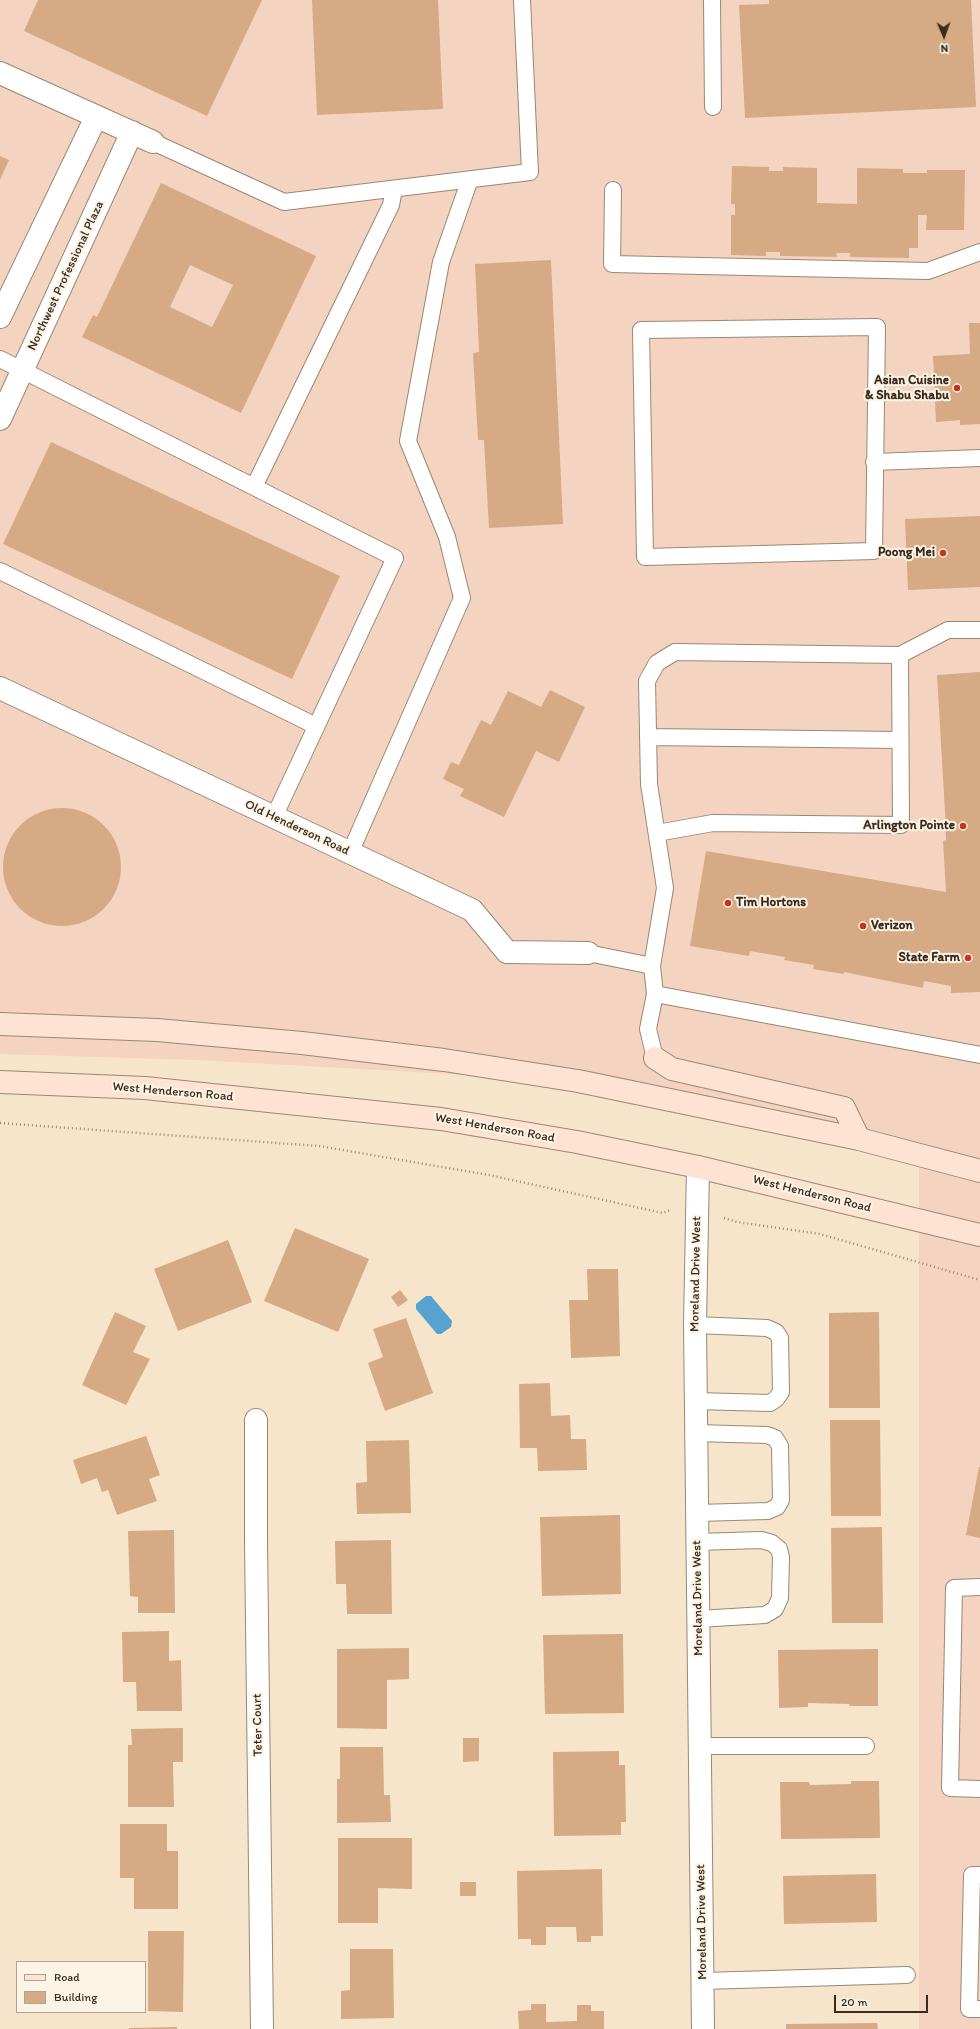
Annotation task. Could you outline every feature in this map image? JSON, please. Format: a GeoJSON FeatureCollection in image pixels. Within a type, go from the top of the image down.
{"type":"FeatureCollection","features":[{"type":"Feature","properties":{"kind":"main road"},"geometry":{"type":"LineString","coordinates":[[0,1024],[165,1031],[302,1043],[444,1060],[578,1082],[859,1139],[980,1171]]}},
{"type":"Feature","properties":{"kind":"main road"},"geometry":{"type":"LineString","coordinates":[[655,1058],[672,1069],[844,1108],[859,1139]]}},
{"type":"Feature","properties":{"kind":"main road","name":"West Henderson Road"},"geometry":{"type":"LineString","coordinates":[[0,1082],[145,1088],[441,1118],[577,1142],[698,1167],[980,1235]]}},
{"type":"Feature","properties":{"kind":"street"},"geometry":{"type":"LineString","coordinates":[[0,73],[153,142]]}},
{"type":"Feature","properties":{"kind":"street"},"geometry":{"type":"LineString","coordinates":[[0,317],[96,117]]}},
{"type":"Feature","properties":{"kind":"street","name":"Northwest Professional Plaza"},"geometry":{"type":"LineString","coordinates":[[0,419],[132,132]]}},
{"type":"Feature","properties":{"kind":"street","name":"Old Henderson Road"},"geometry":{"type":"LineString","coordinates":[[0,688],[472,910],[507,952],[588,952]]}},
{"type":"Feature","properties":{"kind":"street","name":"Moreland Drive West"},"geometry":{"type":"LineString","coordinates":[[698,1167],[695,1325],[703,2029]]}},
{"type":"Feature","properties":{"kind":"street","name":"Teter Court"},"geometry":{"type":"LineString","coordinates":[[256,1420],[262,2029]]}},
{"type":"Feature","properties":{"kind":"lane"},"geometry":{"type":"LineString","coordinates":[[153,142],[284,202],[530,172],[522,0]]}},
{"type":"Feature","properties":{"kind":"lane"},"geometry":{"type":"LineString","coordinates":[[712,0],[713,107]]}},
{"type":"Feature","properties":{"kind":"lane"},"geometry":{"type":"LineString","coordinates":[[350,853],[462,598],[447,537],[408,441],[441,262],[470,179]]}},
{"type":"Feature","properties":{"kind":"lane"},"geometry":{"type":"LineString","coordinates":[[254,487],[391,206],[394,189]]}},
{"type":"Feature","properties":{"kind":"lane"},"geometry":{"type":"LineString","coordinates":[[613,190],[612,264],[928,271],[980,252]]}},
{"type":"Feature","properties":{"kind":"lane"},"geometry":{"type":"LineString","coordinates":[[877,327],[874,462],[874,551],[645,557],[641,330],[877,327]]}},
{"type":"Feature","properties":{"kind":"lane"},"geometry":{"type":"LineString","coordinates":[[0,359],[395,558],[274,817]]}},
{"type":"Feature","properties":{"kind":"lane"},"geometry":{"type":"LineString","coordinates":[[874,462],[980,458]]}},
{"type":"Feature","properties":{"kind":"lane"},"geometry":{"type":"LineString","coordinates":[[0,571],[316,726]]}},
{"type":"Feature","properties":{"kind":"lane"},"geometry":{"type":"LineString","coordinates":[[655,1058],[648,1028],[655,994],[652,966],[665,888],[649,784],[646,681],[657,663],[675,652],[900,655],[948,630],[980,630]]}},
{"type":"Feature","properties":{"kind":"lane"},"geometry":{"type":"LineString","coordinates":[[657,833],[713,823],[901,825],[900,655]]}},
{"type":"Feature","properties":{"kind":"lane"},"geometry":{"type":"LineString","coordinates":[[648,738],[900,740]]}},
{"type":"Feature","properties":{"kind":"lane"},"geometry":{"type":"LineString","coordinates":[[588,952],[652,966]]}},
{"type":"Feature","properties":{"kind":"lane"},"geometry":{"type":"LineString","coordinates":[[655,994],[980,1055]]}},
{"type":"Feature","properties":{"kind":"lane"},"geometry":{"type":"LineString","coordinates":[[695,1325],[767,1328],[776,1332],[780,1338],[781,1392],[776,1399],[770,1403],[696,1401]]}},
{"type":"Feature","properties":{"kind":"lane"},"geometry":{"type":"LineString","coordinates":[[696,1434],[767,1435],[775,1438],[780,1446],[781,1500],[777,1507],[768,1511],[697,1513]]}},
{"type":"Feature","properties":{"kind":"lane"},"geometry":{"type":"LineString","coordinates":[[697,1542],[760,1540],[772,1543],[779,1549],[781,1556],[780,1598],[775,1609],[765,1615],[698,1619]]}},
{"type":"Feature","properties":{"kind":"lane"},"geometry":{"type":"LineString","coordinates":[[980,1587],[954,1588],[950,1788],[980,1789]]}},
{"type":"Feature","properties":{"kind":"lane"},"geometry":{"type":"LineString","coordinates":[[700,1746],[866,1746]]}},
{"type":"Feature","properties":{"kind":"lane"},"geometry":{"type":"LineString","coordinates":[[980,1875],[972,1875],[969,2009],[980,2009]]}},
{"type":"Feature","properties":{"kind":"lane"},"geometry":{"type":"LineString","coordinates":[[703,1981],[907,1975]]}},
{"type":"Feature","properties":{"kind":"path"},"geometry":{"type":"LineString","coordinates":[[0,1123],[319,1146],[489,1175],[663,1213],[671,1210],[697,1211],[737,1222],[820,1234],[980,1280]]}},
{"type":"Feature","properties":{"kind":"shaded area"},"geometry":{"type":"Polygon","coordinates":[[[0,0],[980,0],[980,2029],[919,2029],[919,1164],[578,1081],[198,1060],[0,1054],[0,0]]]}},
{"type":"Feature","properties":{"kind":"water"},"geometry":{"type":"Polygon","coordinates":[[[426,1296],[431,1296],[452,1321],[451,1327],[441,1334],[437,1334],[416,1309],[416,1304],[426,1296]]]}},
{"type":"Feature","properties":{"kind":"building"},"geometry":{"type":"Polygon","coordinates":[[[38,0],[262,0],[207,116],[24,31],[38,0]]]}},
{"type":"Feature","properties":{"kind":"building"},"geometry":{"type":"Polygon","coordinates":[[[312,0],[438,0],[443,109],[317,115],[312,0]]]}},
{"type":"Feature","properties":{"kind":"building"},"geometry":{"type":"Polygon","coordinates":[[[769,0],[971,0],[976,107],[745,118],[739,5],[769,4],[769,0]]]}},
{"type":"Feature","properties":{"kind":"building"},"geometry":{"type":"Polygon","coordinates":[[[0,156],[9,160],[0,180],[0,156]]]}},
{"type":"Feature","properties":{"kind":"building"},"geometry":{"type":"Polygon","coordinates":[[[732,166],[769,167],[769,171],[783,171],[783,167],[817,168],[817,203],[857,204],[857,168],[903,169],[903,173],[927,173],[927,170],[965,170],[964,230],[926,230],[927,215],[918,215],[918,248],[909,248],[909,258],[850,257],[850,253],[836,253],[837,257],[780,256],[780,252],[766,252],[766,256],[731,255],[731,215],[735,215],[735,204],[731,204],[732,166]]]}},
{"type":"Feature","properties":{"kind":"building"},"geometry":{"type":"Polygon","coordinates":[[[161,183],[316,256],[241,413],[82,337],[93,315],[97,317],[161,183]],[[190,265],[170,307],[212,327],[233,285],[190,265]]]}},
{"type":"Feature","properties":{"kind":"building"},"geometry":{"type":"Polygon","coordinates":[[[551,260],[563,524],[489,528],[484,440],[478,440],[473,353],[479,352],[475,264],[551,260]]]}},
{"type":"Feature","properties":{"kind":"building","name":"Asian Cuisine & Shabu Shabu"},"geometry":{"type":"Polygon","coordinates":[[[969,323],[980,323],[980,424],[960,425],[960,420],[936,422],[933,356],[970,354],[969,323]]]}},
{"type":"Feature","properties":{"kind":"building"},"geometry":{"type":"Polygon","coordinates":[[[51,442],[340,576],[292,679],[3,544],[51,442]]]}},
{"type":"Feature","properties":{"kind":"building","name":"Poong Mei"},"geometry":{"type":"Polygon","coordinates":[[[980,516],[980,587],[908,590],[905,519],[980,516]]]}},
{"type":"Feature","properties":{"kind":"building","name":"Arlington Pointe"},"geometry":{"type":"Polygon","coordinates":[[[980,672],[980,992],[951,993],[951,986],[924,981],[923,988],[844,972],[844,974],[813,969],[814,965],[784,960],[785,957],[750,951],[749,956],[690,946],[706,851],[946,892],[943,841],[946,840],[945,812],[937,675],[980,672]]]}},
{"type":"Feature","properties":{"kind":"building"},"geometry":{"type":"Polygon","coordinates":[[[550,690],[585,707],[559,762],[536,751],[504,817],[460,796],[464,789],[443,779],[451,762],[459,765],[481,720],[491,725],[508,691],[541,707],[550,690]]]}},
{"type":"Feature","properties":{"kind":"building"},"geometry":{"type":"Polygon","coordinates":[[[62,808],[73,809],[85,813],[104,825],[116,844],[120,856],[120,878],[116,890],[104,909],[85,921],[73,925],[62,926],[51,925],[39,921],[20,909],[8,890],[4,878],[3,867],[4,856],[8,844],[20,825],[39,813],[51,809],[62,808]]]}},
{"type":"Feature","properties":{"kind":"building"},"geometry":{"type":"Polygon","coordinates":[[[295,1228],[369,1259],[338,1332],[264,1301],[295,1228]]]}},
{"type":"Feature","properties":{"kind":"building"},"geometry":{"type":"Polygon","coordinates":[[[228,1240],[252,1302],[178,1331],[154,1269],[228,1240]]]}},
{"type":"Feature","properties":{"kind":"building"},"geometry":{"type":"Polygon","coordinates":[[[587,1269],[618,1269],[620,1356],[571,1358],[569,1300],[588,1300],[587,1269]]]}},
{"type":"Feature","properties":{"kind":"building"},"geometry":{"type":"Polygon","coordinates":[[[400,1290],[408,1300],[398,1307],[391,1297],[400,1290]]]}},
{"type":"Feature","properties":{"kind":"building"},"geometry":{"type":"Polygon","coordinates":[[[115,1312],[146,1326],[133,1352],[150,1359],[126,1405],[82,1385],[115,1312]]]}},
{"type":"Feature","properties":{"kind":"building"},"geometry":{"type":"Polygon","coordinates":[[[879,1312],[880,1408],[829,1408],[829,1313],[879,1312]]]}},
{"type":"Feature","properties":{"kind":"building"},"geometry":{"type":"Polygon","coordinates":[[[406,1318],[433,1393],[385,1411],[368,1363],[383,1357],[373,1329],[406,1318]]]}},
{"type":"Feature","properties":{"kind":"building"},"geometry":{"type":"Polygon","coordinates":[[[550,1383],[551,1416],[570,1415],[571,1439],[586,1439],[587,1470],[538,1471],[537,1448],[520,1448],[519,1384],[550,1383]]]}},
{"type":"Feature","properties":{"kind":"building"},"geometry":{"type":"Polygon","coordinates":[[[830,1420],[880,1420],[881,1516],[831,1516],[830,1420]]]}},
{"type":"Feature","properties":{"kind":"building"},"geometry":{"type":"Polygon","coordinates":[[[146,1436],[160,1475],[149,1479],[157,1501],[117,1515],[108,1490],[102,1492],[97,1478],[81,1484],[73,1460],[146,1436]]]}},
{"type":"Feature","properties":{"kind":"building"},"geometry":{"type":"Polygon","coordinates":[[[409,1440],[411,1513],[357,1514],[356,1483],[367,1482],[366,1441],[409,1440]]]}},
{"type":"Feature","properties":{"kind":"building"},"geometry":{"type":"Polygon","coordinates":[[[980,1467],[980,1538],[966,1535],[980,1467]]]}},
{"type":"Feature","properties":{"kind":"building"},"geometry":{"type":"Polygon","coordinates":[[[620,1515],[621,1594],[542,1596],[540,1517],[620,1515]]]}},
{"type":"Feature","properties":{"kind":"building"},"geometry":{"type":"Polygon","coordinates":[[[882,1527],[883,1623],[832,1623],[831,1528],[882,1527]]]}},
{"type":"Feature","properties":{"kind":"building"},"geometry":{"type":"Polygon","coordinates":[[[174,1530],[175,1613],[138,1613],[138,1597],[130,1596],[128,1531],[174,1530]]]}},
{"type":"Feature","properties":{"kind":"building"},"geometry":{"type":"Polygon","coordinates":[[[391,1540],[392,1614],[347,1614],[346,1584],[336,1584],[335,1541],[391,1540]]]}},
{"type":"Feature","properties":{"kind":"building"},"geometry":{"type":"Polygon","coordinates":[[[169,1631],[169,1661],[181,1660],[182,1711],[137,1711],[136,1682],[123,1682],[122,1632],[169,1631]]]}},
{"type":"Feature","properties":{"kind":"building"},"geometry":{"type":"Polygon","coordinates":[[[623,1634],[624,1713],[545,1714],[543,1635],[623,1634]]]}},
{"type":"Feature","properties":{"kind":"building"},"geometry":{"type":"Polygon","coordinates":[[[409,1648],[409,1679],[387,1680],[387,1729],[337,1728],[337,1649],[409,1648]]]}},
{"type":"Feature","properties":{"kind":"building"},"geometry":{"type":"Polygon","coordinates":[[[878,1649],[878,1706],[808,1703],[808,1707],[779,1708],[778,1650],[878,1649]]]}},
{"type":"Feature","properties":{"kind":"building"},"geometry":{"type":"Polygon","coordinates":[[[183,1728],[183,1762],[173,1762],[174,1807],[128,1807],[128,1745],[132,1745],[131,1729],[183,1728]]]}},
{"type":"Feature","properties":{"kind":"building"},"geometry":{"type":"Polygon","coordinates":[[[463,1738],[479,1738],[479,1761],[463,1762],[463,1738]]]}},
{"type":"Feature","properties":{"kind":"building"},"geometry":{"type":"Polygon","coordinates":[[[340,1747],[383,1747],[384,1795],[390,1795],[391,1822],[337,1823],[337,1779],[340,1779],[340,1747]]]}},
{"type":"Feature","properties":{"kind":"building"},"geometry":{"type":"Polygon","coordinates":[[[619,1751],[619,1765],[625,1765],[626,1822],[621,1822],[621,1835],[554,1836],[553,1752],[619,1751]]]}},
{"type":"Feature","properties":{"kind":"building"},"geometry":{"type":"Polygon","coordinates":[[[851,1781],[879,1781],[880,1838],[781,1839],[780,1782],[809,1782],[810,1785],[851,1784],[851,1781]]]}},
{"type":"Feature","properties":{"kind":"building"},"geometry":{"type":"Polygon","coordinates":[[[120,1824],[167,1824],[167,1851],[178,1851],[178,1909],[134,1909],[134,1878],[120,1878],[120,1824]]]}},
{"type":"Feature","properties":{"kind":"building"},"geometry":{"type":"Polygon","coordinates":[[[338,1838],[412,1838],[412,1889],[378,1888],[378,1923],[338,1923],[338,1838]]]}},
{"type":"Feature","properties":{"kind":"building"},"geometry":{"type":"Polygon","coordinates":[[[602,1869],[603,1936],[591,1936],[591,1942],[577,1942],[576,1927],[546,1927],[546,1945],[531,1945],[531,1939],[518,1939],[517,1871],[602,1869]]]}},
{"type":"Feature","properties":{"kind":"building"},"geometry":{"type":"Polygon","coordinates":[[[876,1874],[877,1922],[784,1924],[783,1876],[876,1874]]]}},
{"type":"Feature","properties":{"kind":"building"},"geometry":{"type":"Polygon","coordinates":[[[460,1882],[476,1882],[476,1896],[460,1896],[460,1882]]]}},
{"type":"Feature","properties":{"kind":"building"},"geometry":{"type":"Polygon","coordinates":[[[148,1931],[184,1931],[183,2012],[148,2011],[148,1931]]]}},
{"type":"Feature","properties":{"kind":"building"},"geometry":{"type":"Polygon","coordinates":[[[350,1949],[393,1949],[394,2018],[341,2019],[341,1991],[350,1990],[350,1949]]]}},
{"type":"Feature","properties":{"kind":"building"},"geometry":{"type":"Polygon","coordinates":[[[531,2004],[546,2004],[546,2022],[577,2021],[577,2005],[591,2005],[591,2011],[604,2011],[604,2029],[519,2029],[518,2011],[531,2010],[531,2004]]]}},
{"type":"Feature","properties":{"kind":"building"},"geometry":{"type":"Polygon","coordinates":[[[877,2023],[878,2029],[786,2029],[786,2024],[877,2023]]]}},
{"type":"Feature","properties":{"kind":"building"},"geometry":{"type":"Polygon","coordinates":[[[177,2027],[177,2029],[129,2029],[129,2028],[177,2027]]]}},
{"type":"Feature","properties":{"kind":"place","name":"Asian Cuisine & Shabu Shabu"},"geometry":{"type":"Point","coordinates":[957,388]}},
{"type":"Feature","properties":{"kind":"place","name":"Poong Mei"},"geometry":{"type":"Point","coordinates":[943,553]}},
{"type":"Feature","properties":{"kind":"place","name":"Arlington Pointe"},"geometry":{"type":"Point","coordinates":[963,826]}},
{"type":"Feature","properties":{"kind":"place","name":"Tim Hortons"},"geometry":{"type":"Point","coordinates":[728,903]}},
{"type":"Feature","properties":{"kind":"place","name":"Verizon"},"geometry":{"type":"Point","coordinates":[863,926]}},
{"type":"Feature","properties":{"kind":"place","name":"State Farm"},"geometry":{"type":"Point","coordinates":[968,958]}}]}
